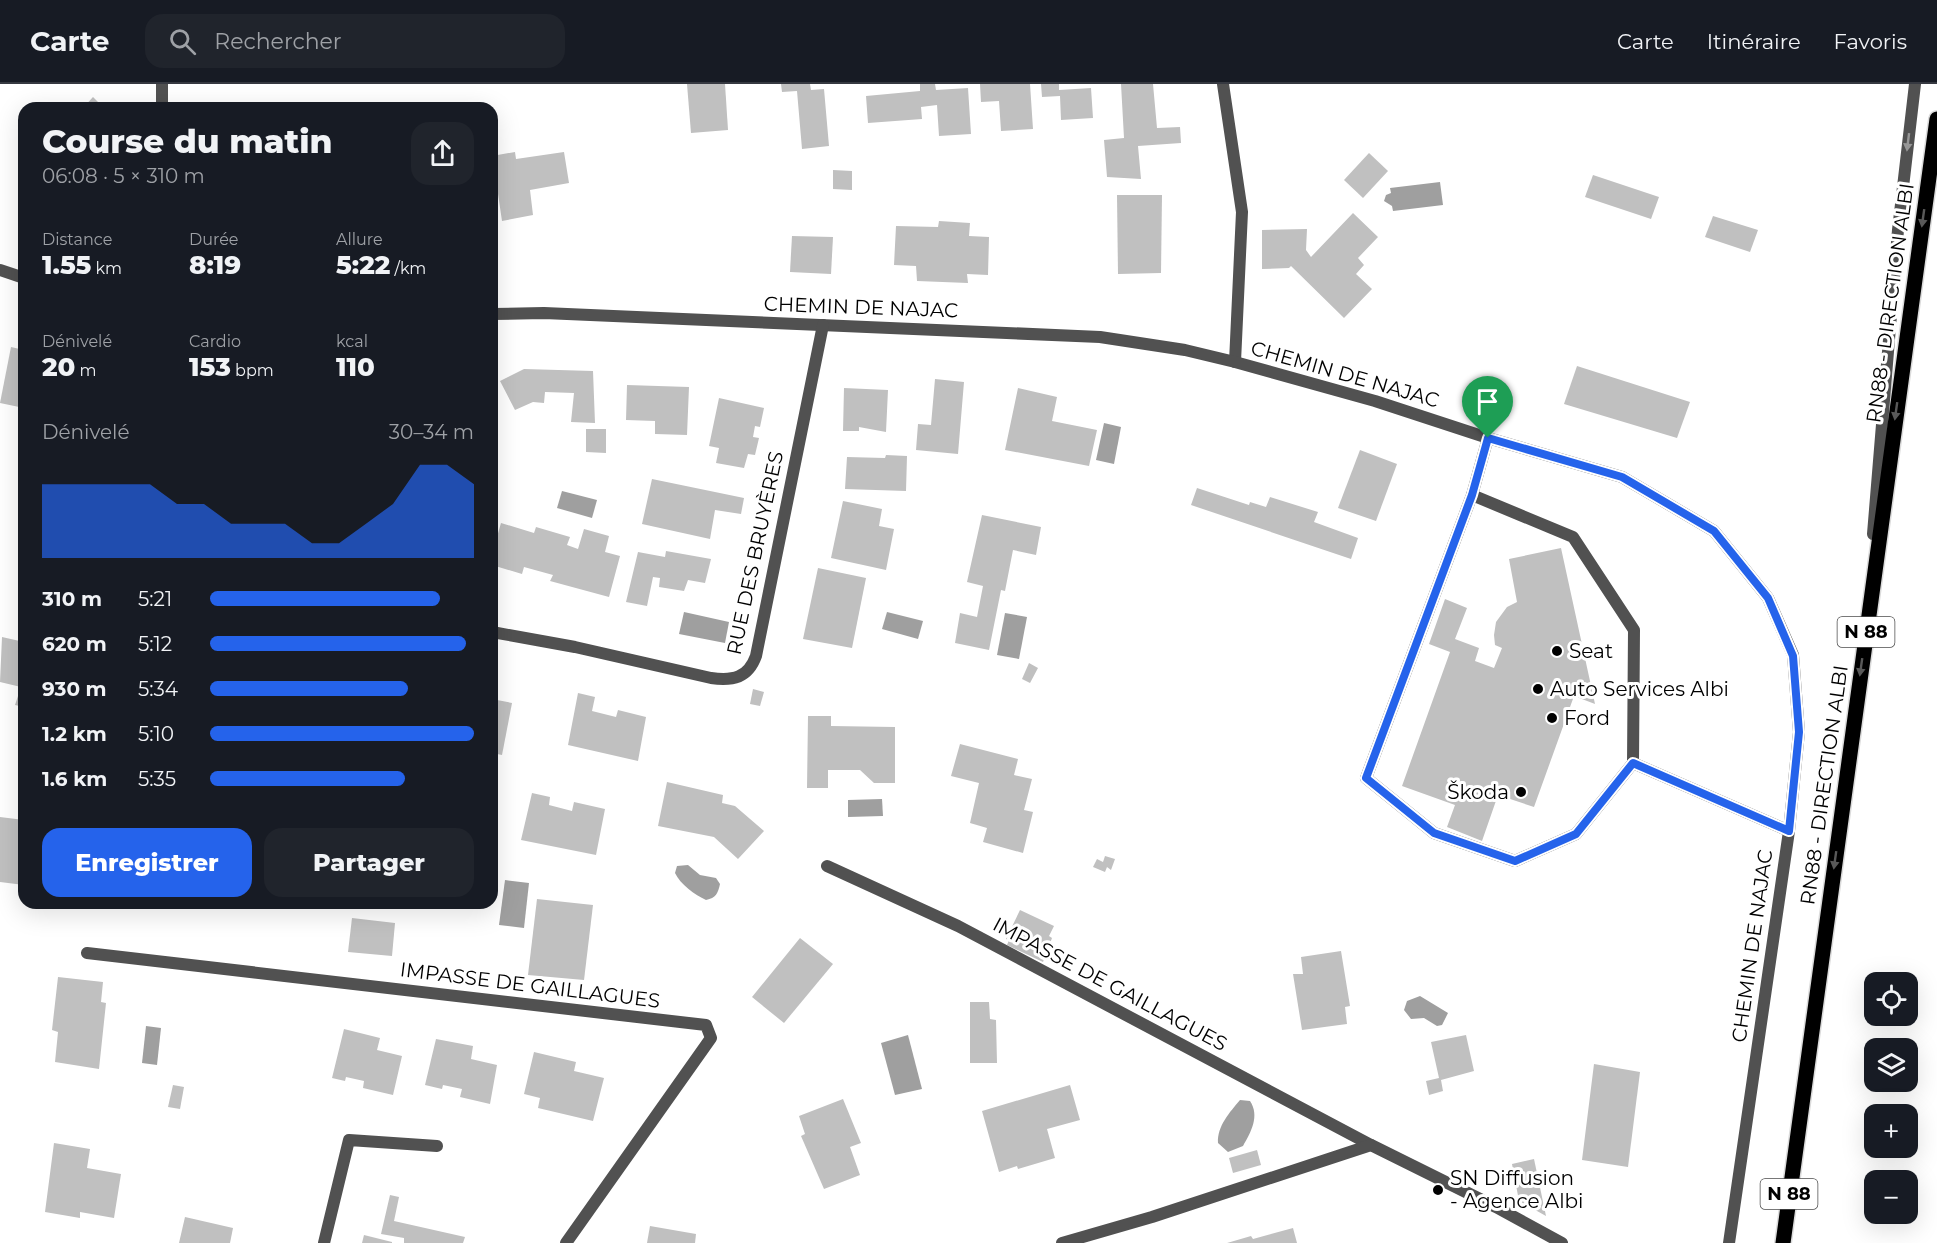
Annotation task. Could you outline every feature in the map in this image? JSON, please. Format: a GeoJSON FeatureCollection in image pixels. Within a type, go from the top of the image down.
{"type":"FeatureCollection","features":[{"type":"Feature","properties":{"kind":"main road","name":"RN88 - DIRECTION ALBI"},"geometry":{"type":"LineString","coordinates":[[1783,1243],[1937,119]]}},
{"type":"Feature","properties":{"kind":"street"},"geometry":{"type":"LineString","coordinates":[[162,84],[162,102]]}},
{"type":"Feature","properties":{"kind":"street"},"geometry":{"type":"LineString","coordinates":[[1223,84],[1242,212],[1235,362]]}},
{"type":"Feature","properties":{"kind":"street"},"geometry":{"type":"LineString","coordinates":[[1865,636],[1898,230],[1915,84]]}},
{"type":"Feature","properties":{"kind":"street"},"geometry":{"type":"LineString","coordinates":[[0,270],[18,276]]}},
{"type":"Feature","properties":{"kind":"street","name":"CHEMIN DE NAJAC"},"geometry":{"type":"LineString","coordinates":[[498,314],[1100,337],[1185,350],[1375,401],[1488,438],[1622,477],[1714,531],[1768,598],[1793,656],[1799,732],[1789,831],[1728,1243]]}},
{"type":"Feature","properties":{"kind":"street","name":"RUE DES BRUYÈRES"},"geometry":{"type":"LineString","coordinates":[[498,633],[575,647],[730,681],[752,667],[823,325]]}},
{"type":"Feature","properties":{"kind":"street"},"geometry":{"type":"LineString","coordinates":[[1472,495],[1573,537],[1634,630],[1633,763],[1576,834],[1515,861],[1434,833],[1366,778],[1472,495],[1488,438]]}},
{"type":"Feature","properties":{"kind":"street"},"geometry":{"type":"LineString","coordinates":[[1633,763],[1789,831]]}},
{"type":"Feature","properties":{"kind":"street","name":"IMPASSE DE GAILLAGUES"},"geometry":{"type":"LineString","coordinates":[[827,866],[958,926],[1371,1145],[1496,1207],[1562,1243]]}},
{"type":"Feature","properties":{"kind":"street","name":"IMPASSE DE GAILLAGUES"},"geometry":{"type":"LineString","coordinates":[[87,953],[706,1025],[711,1038],[567,1243]]}},
{"type":"Feature","properties":{"kind":"street"},"geometry":{"type":"LineString","coordinates":[[324,1243],[349,1140],[437,1146]]}},
{"type":"Feature","properties":{"kind":"street"},"geometry":{"type":"LineString","coordinates":[[1062,1243],[1152,1217],[1371,1145]]}},
{"type":"Feature","properties":{"kind":"shaded area"},"geometry":{"type":"Polygon","coordinates":[[[1440,182],[1443,205],[1393,211],[1392,206],[1384,201],[1386,195],[1391,193],[1390,188],[1440,182]]]}},
{"type":"Feature","properties":{"kind":"shaded area"},"geometry":{"type":"Polygon","coordinates":[[[1104,423],[1121,427],[1114,464],[1096,460],[1104,423]]]}},
{"type":"Feature","properties":{"kind":"shaded area"},"geometry":{"type":"Polygon","coordinates":[[[562,491],[597,500],[592,518],[557,508],[562,491]]]}},
{"type":"Feature","properties":{"kind":"shaded area"},"geometry":{"type":"Polygon","coordinates":[[[684,612],[729,622],[725,643],[679,634],[684,612]]]}},
{"type":"Feature","properties":{"kind":"shaded area"},"geometry":{"type":"Polygon","coordinates":[[[887,612],[923,621],[918,639],[882,629],[887,612]]]}},
{"type":"Feature","properties":{"kind":"shaded area"},"geometry":{"type":"Polygon","coordinates":[[[1005,613],[1027,617],[1019,659],[997,655],[1005,613]]]}},
{"type":"Feature","properties":{"kind":"shaded area"},"geometry":{"type":"Polygon","coordinates":[[[882,799],[883,816],[848,817],[848,800],[882,799]]]}},
{"type":"Feature","properties":{"kind":"shaded area"},"geometry":{"type":"Polygon","coordinates":[[[688,865],[700,875],[716,878],[720,884],[714,896],[706,900],[680,881],[675,873],[677,866],[688,865]]]}},
{"type":"Feature","properties":{"kind":"shaded area"},"geometry":{"type":"Polygon","coordinates":[[[505,880],[529,883],[524,928],[499,925],[505,880]]]}},
{"type":"Feature","properties":{"kind":"shaded area"},"geometry":{"type":"Polygon","coordinates":[[[1420,996],[1448,1013],[1442,1025],[1437,1026],[1424,1018],[1411,1019],[1404,1010],[1407,1001],[1420,996]]]}},
{"type":"Feature","properties":{"kind":"shaded area"},"geometry":{"type":"Polygon","coordinates":[[[146,1026],[161,1028],[157,1065],[142,1063],[146,1026]]]}},
{"type":"Feature","properties":{"kind":"shaded area"},"geometry":{"type":"Polygon","coordinates":[[[908,1035],[922,1089],[895,1095],[881,1043],[908,1035]]]}},
{"type":"Feature","properties":{"kind":"shaded area"},"geometry":{"type":"Polygon","coordinates":[[[1240,1100],[1250,1101],[1254,1112],[1253,1124],[1243,1146],[1228,1152],[1218,1143],[1218,1137],[1225,1120],[1240,1100]]]}},
{"type":"Feature","properties":{"kind":"building"},"geometry":{"type":"Polygon","coordinates":[[[687,84],[725,84],[728,130],[691,133],[687,84]]]}},
{"type":"Feature","properties":{"kind":"building"},"geometry":{"type":"Polygon","coordinates":[[[781,84],[810,84],[811,90],[824,89],[829,146],[802,149],[797,91],[782,92],[781,84]]]}},
{"type":"Feature","properties":{"kind":"building"},"geometry":{"type":"Polygon","coordinates":[[[920,84],[935,84],[936,90],[968,88],[971,134],[939,136],[937,105],[921,107],[922,119],[868,123],[866,96],[920,91],[920,84]]]}},
{"type":"Feature","properties":{"kind":"building"},"geometry":{"type":"Polygon","coordinates":[[[980,84],[1030,84],[1033,129],[1001,131],[999,101],[981,102],[980,84]]]}},
{"type":"Feature","properties":{"kind":"building"},"geometry":{"type":"Polygon","coordinates":[[[1041,84],[1059,84],[1059,90],[1091,88],[1093,118],[1061,120],[1060,96],[1042,97],[1041,84]]]}},
{"type":"Feature","properties":{"kind":"building"},"geometry":{"type":"Polygon","coordinates":[[[1121,84],[1153,84],[1157,128],[1180,127],[1181,143],[1138,146],[1141,179],[1107,177],[1104,140],[1124,138],[1121,84]]]}},
{"type":"Feature","properties":{"kind":"building"},"geometry":{"type":"Polygon","coordinates":[[[93,97],[98,102],[88,102],[93,97]]]}},
{"type":"Feature","properties":{"kind":"building"},"geometry":{"type":"Polygon","coordinates":[[[515,152],[516,159],[564,152],[569,183],[530,190],[533,215],[502,221],[498,194],[498,155],[515,152]]]}},
{"type":"Feature","properties":{"kind":"building"},"geometry":{"type":"Polygon","coordinates":[[[1369,153],[1388,171],[1363,198],[1344,180],[1369,153]]]}},
{"type":"Feature","properties":{"kind":"building"},"geometry":{"type":"Polygon","coordinates":[[[833,170],[852,171],[852,190],[833,189],[833,170]]]}},
{"type":"Feature","properties":{"kind":"building"},"geometry":{"type":"Polygon","coordinates":[[[1593,175],[1659,197],[1651,219],[1585,197],[1593,175]]]}},
{"type":"Feature","properties":{"kind":"building"},"geometry":{"type":"Polygon","coordinates":[[[1117,195],[1162,195],[1161,273],[1118,274],[1117,195]]]}},
{"type":"Feature","properties":{"kind":"building"},"geometry":{"type":"Polygon","coordinates":[[[1353,213],[1378,237],[1358,258],[1364,265],[1356,274],[1372,289],[1344,318],[1291,266],[1262,269],[1262,230],[1307,229],[1306,250],[1311,257],[1353,213]]]}},
{"type":"Feature","properties":{"kind":"building"},"geometry":{"type":"Polygon","coordinates":[[[1713,216],[1758,230],[1750,252],[1705,237],[1713,216]]]}},
{"type":"Feature","properties":{"kind":"building"},"geometry":{"type":"Polygon","coordinates":[[[939,221],[970,223],[969,236],[989,237],[988,275],[967,274],[968,283],[917,281],[916,266],[894,265],[896,226],[938,227],[939,221]]]}},
{"type":"Feature","properties":{"kind":"building"},"geometry":{"type":"Polygon","coordinates":[[[792,236],[833,237],[831,274],[790,272],[792,236]]]}},
{"type":"Feature","properties":{"kind":"building"},"geometry":{"type":"Polygon","coordinates":[[[11,347],[18,349],[18,407],[0,403],[11,347]]]}},
{"type":"Feature","properties":{"kind":"building"},"geometry":{"type":"Polygon","coordinates":[[[1577,366],[1690,402],[1677,438],[1564,404],[1577,366]]]}},
{"type":"Feature","properties":{"kind":"building"},"geometry":{"type":"Polygon","coordinates":[[[524,369],[593,371],[595,423],[571,422],[574,393],[545,392],[544,403],[533,402],[515,410],[500,381],[524,369]]]}},
{"type":"Feature","properties":{"kind":"building"},"geometry":{"type":"Polygon","coordinates":[[[935,379],[964,382],[958,454],[916,450],[918,424],[931,425],[935,379]]]}},
{"type":"Feature","properties":{"kind":"building"},"geometry":{"type":"Polygon","coordinates":[[[627,385],[689,387],[687,435],[655,434],[655,421],[626,420],[627,385]]]}},
{"type":"Feature","properties":{"kind":"building"},"geometry":{"type":"Polygon","coordinates":[[[844,388],[888,390],[886,432],[859,427],[859,431],[843,431],[844,388]]]}},
{"type":"Feature","properties":{"kind":"building"},"geometry":{"type":"Polygon","coordinates":[[[1018,388],[1057,397],[1052,421],[1097,430],[1089,466],[1005,450],[1018,388]]]}},
{"type":"Feature","properties":{"kind":"building"},"geometry":{"type":"Polygon","coordinates":[[[719,398],[764,408],[760,427],[755,426],[753,437],[759,438],[755,455],[748,454],[744,468],[716,463],[719,448],[709,446],[719,398]]]}},
{"type":"Feature","properties":{"kind":"building"},"geometry":{"type":"Polygon","coordinates":[[[586,429],[606,429],[606,453],[586,452],[586,429]]]}},
{"type":"Feature","properties":{"kind":"building"},"geometry":{"type":"Polygon","coordinates":[[[1360,450],[1397,464],[1376,521],[1338,508],[1360,450]]]}},
{"type":"Feature","properties":{"kind":"building"},"geometry":{"type":"Polygon","coordinates":[[[886,455],[907,456],[906,491],[845,489],[847,457],[885,458],[886,455]]]}},
{"type":"Feature","properties":{"kind":"building"},"geometry":{"type":"Polygon","coordinates":[[[652,479],[744,498],[741,514],[715,510],[710,539],[642,524],[652,479]]]}},
{"type":"Feature","properties":{"kind":"building"},"geometry":{"type":"Polygon","coordinates":[[[1197,488],[1249,505],[1250,502],[1266,507],[1270,497],[1318,512],[1314,522],[1358,538],[1351,559],[1191,505],[1197,488]]]}},
{"type":"Feature","properties":{"kind":"building"},"geometry":{"type":"Polygon","coordinates":[[[843,501],[882,509],[879,526],[894,529],[886,570],[831,558],[843,501]]]}},
{"type":"Feature","properties":{"kind":"building"},"geometry":{"type":"Polygon","coordinates":[[[982,515],[1041,527],[1036,555],[1013,550],[1005,591],[1001,590],[989,650],[955,643],[960,613],[977,617],[983,586],[967,582],[982,515]]]}},
{"type":"Feature","properties":{"kind":"building"},"geometry":{"type":"Polygon","coordinates":[[[501,523],[534,533],[536,527],[570,537],[567,545],[578,549],[584,529],[609,536],[605,552],[620,556],[609,597],[550,581],[553,575],[524,567],[522,574],[498,567],[498,533],[501,523]]]}},
{"type":"Feature","properties":{"kind":"building"},"geometry":{"type":"Polygon","coordinates":[[[1561,548],[1595,704],[1574,696],[1534,807],[1498,795],[1482,841],[1447,827],[1455,805],[1402,786],[1450,652],[1429,644],[1445,599],[1467,608],[1455,639],[1479,648],[1475,661],[1494,668],[1502,648],[1495,645],[1496,622],[1507,607],[1517,602],[1509,559],[1561,548]]]}},
{"type":"Feature","properties":{"kind":"building"},"geometry":{"type":"Polygon","coordinates":[[[666,551],[711,559],[705,583],[688,580],[684,591],[659,587],[660,578],[653,577],[647,606],[626,602],[638,552],[665,557],[666,551]]]}},
{"type":"Feature","properties":{"kind":"building"},"geometry":{"type":"Polygon","coordinates":[[[818,568],[866,578],[852,648],[803,639],[818,568]]]}},
{"type":"Feature","properties":{"kind":"building"},"geometry":{"type":"Polygon","coordinates":[[[2,637],[18,641],[18,686],[0,682],[2,637]]]}},
{"type":"Feature","properties":{"kind":"building"},"geometry":{"type":"Polygon","coordinates":[[[1029,663],[1038,668],[1030,683],[1022,679],[1029,663]]]}},
{"type":"Feature","properties":{"kind":"building"},"geometry":{"type":"Polygon","coordinates":[[[753,689],[764,692],[760,706],[750,704],[753,689]]]}},
{"type":"Feature","properties":{"kind":"building"},"geometry":{"type":"Polygon","coordinates":[[[578,693],[595,697],[592,711],[616,717],[618,710],[646,717],[638,761],[568,745],[578,693]]]}},
{"type":"Feature","properties":{"kind":"building"},"geometry":{"type":"Polygon","coordinates":[[[498,700],[512,703],[502,755],[498,754],[498,700]]]}},
{"type":"Feature","properties":{"kind":"building"},"geometry":{"type":"Polygon","coordinates":[[[808,716],[831,716],[831,726],[895,727],[895,783],[874,783],[860,770],[828,770],[828,788],[807,788],[808,716]]]}},
{"type":"Feature","properties":{"kind":"building"},"geometry":{"type":"Polygon","coordinates":[[[960,744],[1018,759],[1014,775],[1032,779],[1024,810],[1033,812],[1023,853],[983,842],[987,828],[970,823],[979,783],[951,776],[960,744]]]}},
{"type":"Feature","properties":{"kind":"building"},"geometry":{"type":"Polygon","coordinates":[[[667,782],[723,795],[722,803],[735,806],[764,831],[738,859],[714,837],[658,826],[667,782]]]}},
{"type":"Feature","properties":{"kind":"building"},"geometry":{"type":"Polygon","coordinates":[[[532,793],[550,797],[549,805],[572,811],[574,802],[605,809],[596,855],[521,840],[532,793]]]}},
{"type":"Feature","properties":{"kind":"building"},"geometry":{"type":"Polygon","coordinates":[[[0,817],[18,819],[18,884],[0,882],[0,817]]]}},
{"type":"Feature","properties":{"kind":"building"},"geometry":{"type":"Polygon","coordinates":[[[1105,856],[1115,859],[1111,870],[1107,867],[1105,872],[1093,867],[1097,859],[1103,862],[1105,856]]]}},
{"type":"Feature","properties":{"kind":"building"},"geometry":{"type":"Polygon","coordinates":[[[537,899],[593,905],[584,980],[528,975],[537,899]]]}},
{"type":"Feature","properties":{"kind":"building"},"geometry":{"type":"Polygon","coordinates":[[[1020,910],[1054,926],[1049,936],[1052,938],[1043,962],[1007,945],[1009,940],[1006,939],[1020,910]]]}},
{"type":"Feature","properties":{"kind":"building"},"geometry":{"type":"Polygon","coordinates":[[[352,918],[395,923],[392,956],[348,952],[352,918]]]}},
{"type":"Feature","properties":{"kind":"building"},"geometry":{"type":"Polygon","coordinates":[[[800,938],[833,964],[784,1023],[752,997],[800,938]]]}},
{"type":"Feature","properties":{"kind":"building"},"geometry":{"type":"Polygon","coordinates":[[[1341,951],[1350,1006],[1345,1007],[1347,1024],[1302,1030],[1293,974],[1303,974],[1301,957],[1341,951]]]}},
{"type":"Feature","properties":{"kind":"building"},"geometry":{"type":"Polygon","coordinates":[[[58,977],[103,982],[101,1002],[106,1003],[99,1069],[55,1062],[58,1032],[52,1030],[58,977]]]}},
{"type":"Feature","properties":{"kind":"building"},"geometry":{"type":"Polygon","coordinates":[[[970,1002],[989,1002],[990,1019],[996,1020],[997,1063],[970,1063],[970,1002]]]}},
{"type":"Feature","properties":{"kind":"building"},"geometry":{"type":"Polygon","coordinates":[[[344,1029],[380,1038],[377,1050],[402,1056],[393,1095],[363,1088],[364,1081],[346,1077],[345,1081],[332,1078],[344,1029]]]}},
{"type":"Feature","properties":{"kind":"building"},"geometry":{"type":"Polygon","coordinates":[[[1466,1035],[1474,1071],[1441,1080],[1443,1091],[1429,1095],[1426,1081],[1439,1078],[1431,1042],[1466,1035]]]}},
{"type":"Feature","properties":{"kind":"building"},"geometry":{"type":"Polygon","coordinates":[[[436,1039],[473,1046],[471,1059],[497,1065],[490,1104],[460,1097],[462,1089],[443,1085],[442,1089],[425,1085],[436,1039]]]}},
{"type":"Feature","properties":{"kind":"building"},"geometry":{"type":"Polygon","coordinates":[[[534,1052],[576,1062],[574,1071],[604,1078],[593,1121],[538,1108],[540,1098],[524,1094],[534,1052]]]}},
{"type":"Feature","properties":{"kind":"building"},"geometry":{"type":"Polygon","coordinates":[[[1594,1064],[1640,1072],[1628,1167],[1582,1160],[1594,1064]]]}},
{"type":"Feature","properties":{"kind":"building"},"geometry":{"type":"Polygon","coordinates":[[[173,1085],[184,1087],[180,1109],[168,1107],[173,1085]]]}},
{"type":"Feature","properties":{"kind":"building"},"geometry":{"type":"Polygon","coordinates":[[[1070,1085],[1080,1120],[1047,1129],[1055,1158],[999,1172],[982,1111],[1070,1085]]]}},
{"type":"Feature","properties":{"kind":"building"},"geometry":{"type":"Polygon","coordinates":[[[843,1099],[861,1143],[850,1147],[860,1175],[824,1189],[801,1136],[805,1134],[799,1116],[843,1099]]]}},
{"type":"Feature","properties":{"kind":"building"},"geometry":{"type":"Polygon","coordinates":[[[54,1143],[90,1149],[87,1168],[121,1174],[114,1218],[80,1212],[80,1218],[45,1212],[54,1143]]]}},
{"type":"Feature","properties":{"kind":"building"},"geometry":{"type":"Polygon","coordinates":[[[1257,1150],[1261,1165],[1233,1173],[1229,1158],[1257,1150]]]}},
{"type":"Feature","properties":{"kind":"building"},"geometry":{"type":"Polygon","coordinates":[[[1534,1159],[1546,1216],[1519,1201],[1512,1164],[1534,1159]]]}},
{"type":"Feature","properties":{"kind":"building"},"geometry":{"type":"Polygon","coordinates":[[[390,1195],[399,1197],[394,1221],[465,1237],[463,1243],[404,1243],[404,1238],[381,1234],[390,1195]]]}},
{"type":"Feature","properties":{"kind":"building"},"geometry":{"type":"Polygon","coordinates":[[[185,1217],[233,1228],[230,1243],[179,1243],[185,1217]]]}},
{"type":"Feature","properties":{"kind":"building"},"geometry":{"type":"Polygon","coordinates":[[[650,1226],[696,1234],[695,1243],[647,1243],[650,1226]]]}},
{"type":"Feature","properties":{"kind":"building"},"geometry":{"type":"Polygon","coordinates":[[[1293,1228],[1297,1243],[1227,1243],[1251,1236],[1253,1239],[1293,1228]]]}},
{"type":"Feature","properties":{"kind":"building"},"geometry":{"type":"Polygon","coordinates":[[[364,1235],[392,1242],[392,1243],[362,1243],[364,1235]]]}},
{"type":"Feature","properties":{"kind":"place","name":"Seat"},"geometry":{"type":"Point","coordinates":[1557,651]}},
{"type":"Feature","properties":{"kind":"place","name":"Auto Services Albi"},"geometry":{"type":"Point","coordinates":[1538,689]}},
{"type":"Feature","properties":{"kind":"place","name":"Ford"},"geometry":{"type":"Point","coordinates":[1552,718]}},
{"type":"Feature","properties":{"kind":"place","name":"Škoda"},"geometry":{"type":"Point","coordinates":[1521,792]}},
{"type":"Feature","properties":{"kind":"place","name":"SN Diffusion - Agence Albi"},"geometry":{"type":"Point","coordinates":[1438,1190]}},
{"type":"Feature","properties":{"kind":"route"},"geometry":{"type":"LineString","coordinates":[[1488,438],[1622,477],[1714,531],[1768,598],[1793,656],[1799,732],[1789,831],[1633,763],[1576,834],[1515,861],[1434,833],[1366,778],[1472,495],[1488,438]]}}]}
